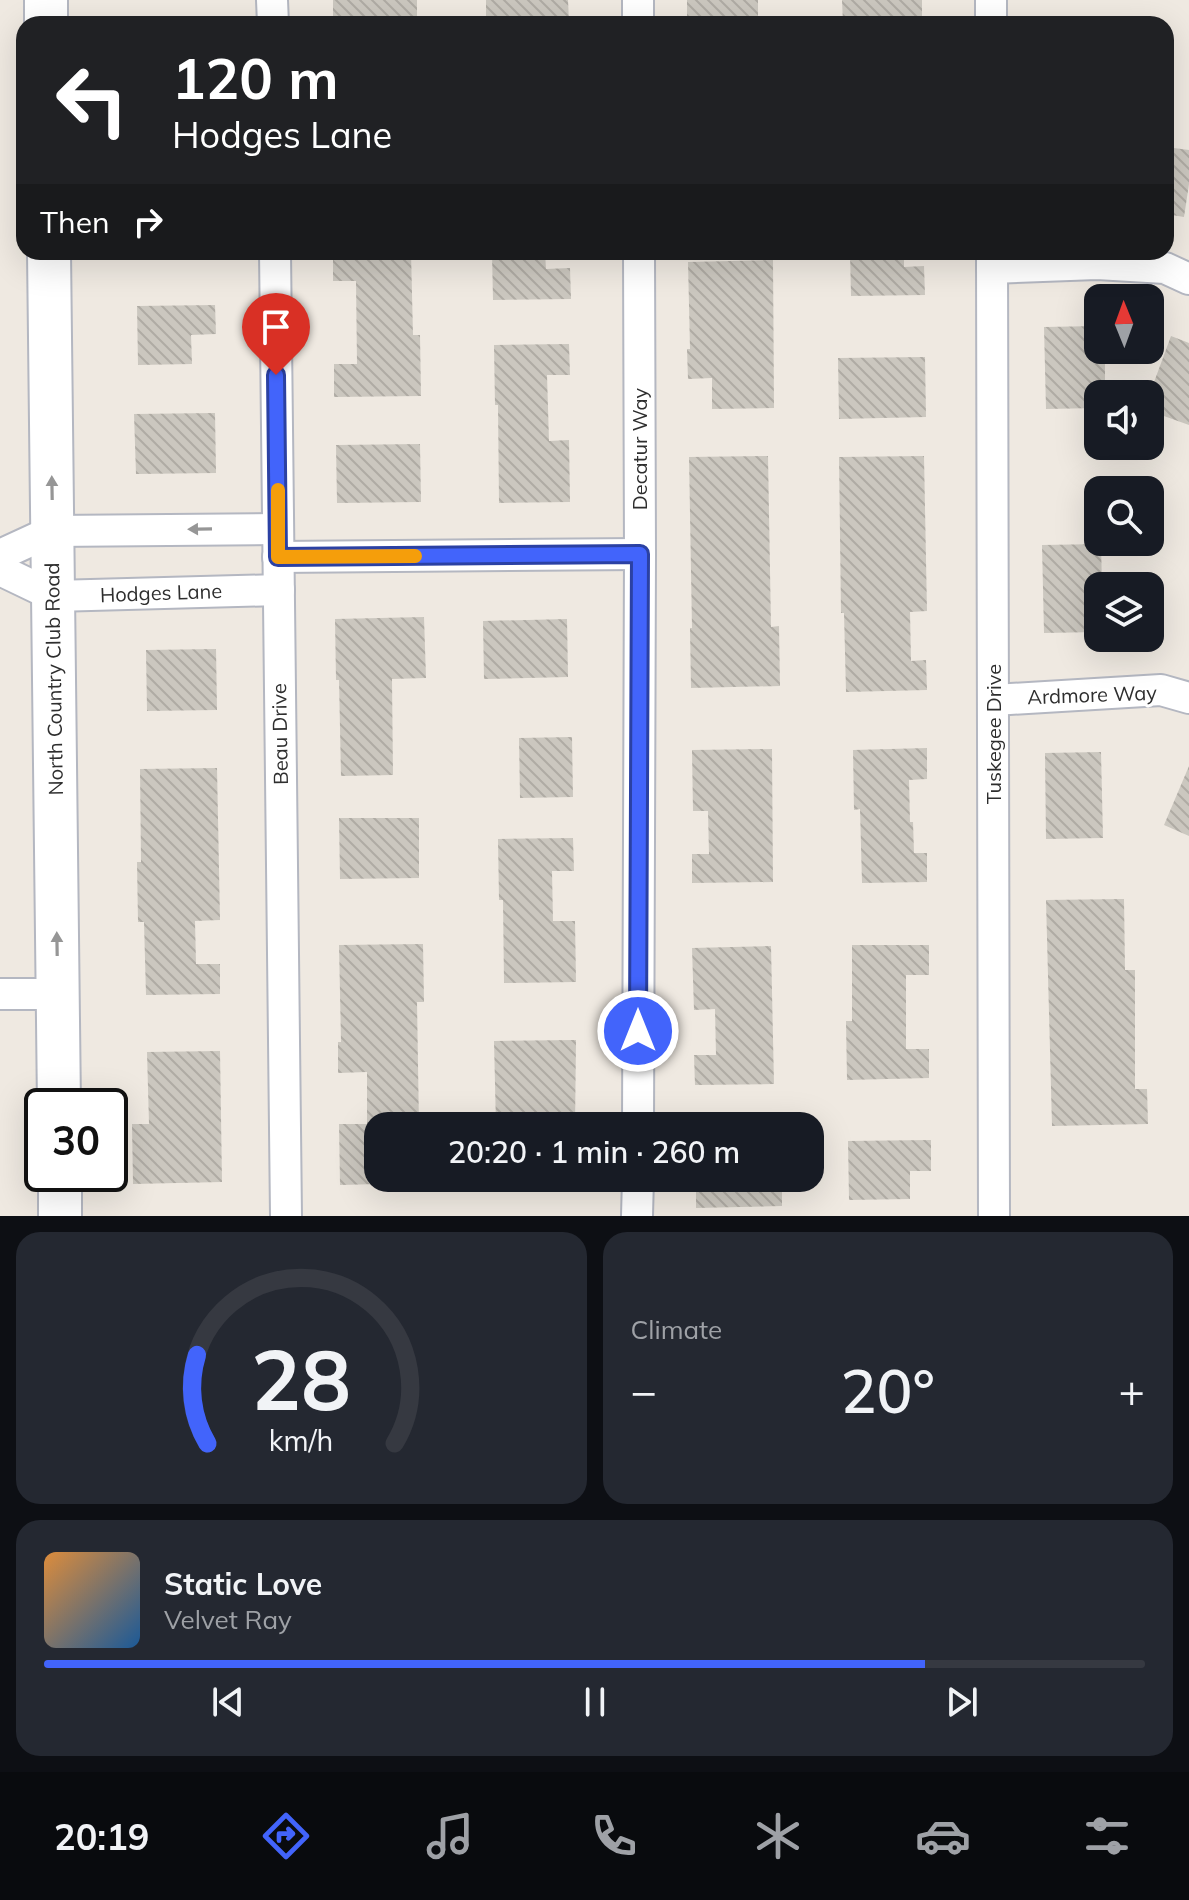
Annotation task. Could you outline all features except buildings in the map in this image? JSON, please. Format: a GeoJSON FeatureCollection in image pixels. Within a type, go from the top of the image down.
{"type":"FeatureCollection","features":[{"type":"Feature","properties":{"kind":"main road","name":"North Country Club Road"},"geometry":{"type":"LineString","coordinates":[[49,260],[59,1088]]}},
{"type":"Feature","properties":{"kind":"main road"},"geometry":{"type":"LineString","coordinates":[[60,1192],[60,1216]]}},
{"type":"Feature","properties":{"kind":"street","name":"Beau Drive"},"geometry":{"type":"LineString","coordinates":[[275,260],[286,1216]]}},
{"type":"Feature","properties":{"kind":"street","name":"Decatur Way"},"geometry":{"type":"LineString","coordinates":[[638,1112],[639,260]]}},
{"type":"Feature","properties":{"kind":"street"},"geometry":{"type":"LineString","coordinates":[[992,260],[1165,268],[1189,279]]}},
{"type":"Feature","properties":{"kind":"street","name":"Tuskegee Drive"},"geometry":{"type":"LineString","coordinates":[[992,260],[994,1216]]}},
{"type":"Feature","properties":{"kind":"street"},"geometry":{"type":"LineString","coordinates":[[0,555],[52,531],[278,543],[640,554]]}},
{"type":"Feature","properties":{"kind":"street","name":"Hodges Lane"},"geometry":{"type":"LineString","coordinates":[[0,570],[54,596],[279,590]]}},
{"type":"Feature","properties":{"kind":"street","name":"Ardmore Way"},"geometry":{"type":"LineString","coordinates":[[994,700],[1161,690],[1189,698]]}},
{"type":"Feature","properties":{"kind":"street"},"geometry":{"type":"LineString","coordinates":[[0,994],[58,994]]}},
{"type":"Feature","properties":{"kind":"street"},"geometry":{"type":"LineString","coordinates":[[637,1216],[638,1192]]}},
{"type":"Feature","properties":{"kind":"slow traffic"},"geometry":{"type":"LineString","coordinates":[[278,490],[278,557],[415,556]]}},
{"type":"Feature","properties":{"kind":"route"},"geometry":{"type":"LineString","coordinates":[[276,375],[278,557],[640,554],[638,1031]]}}]}
